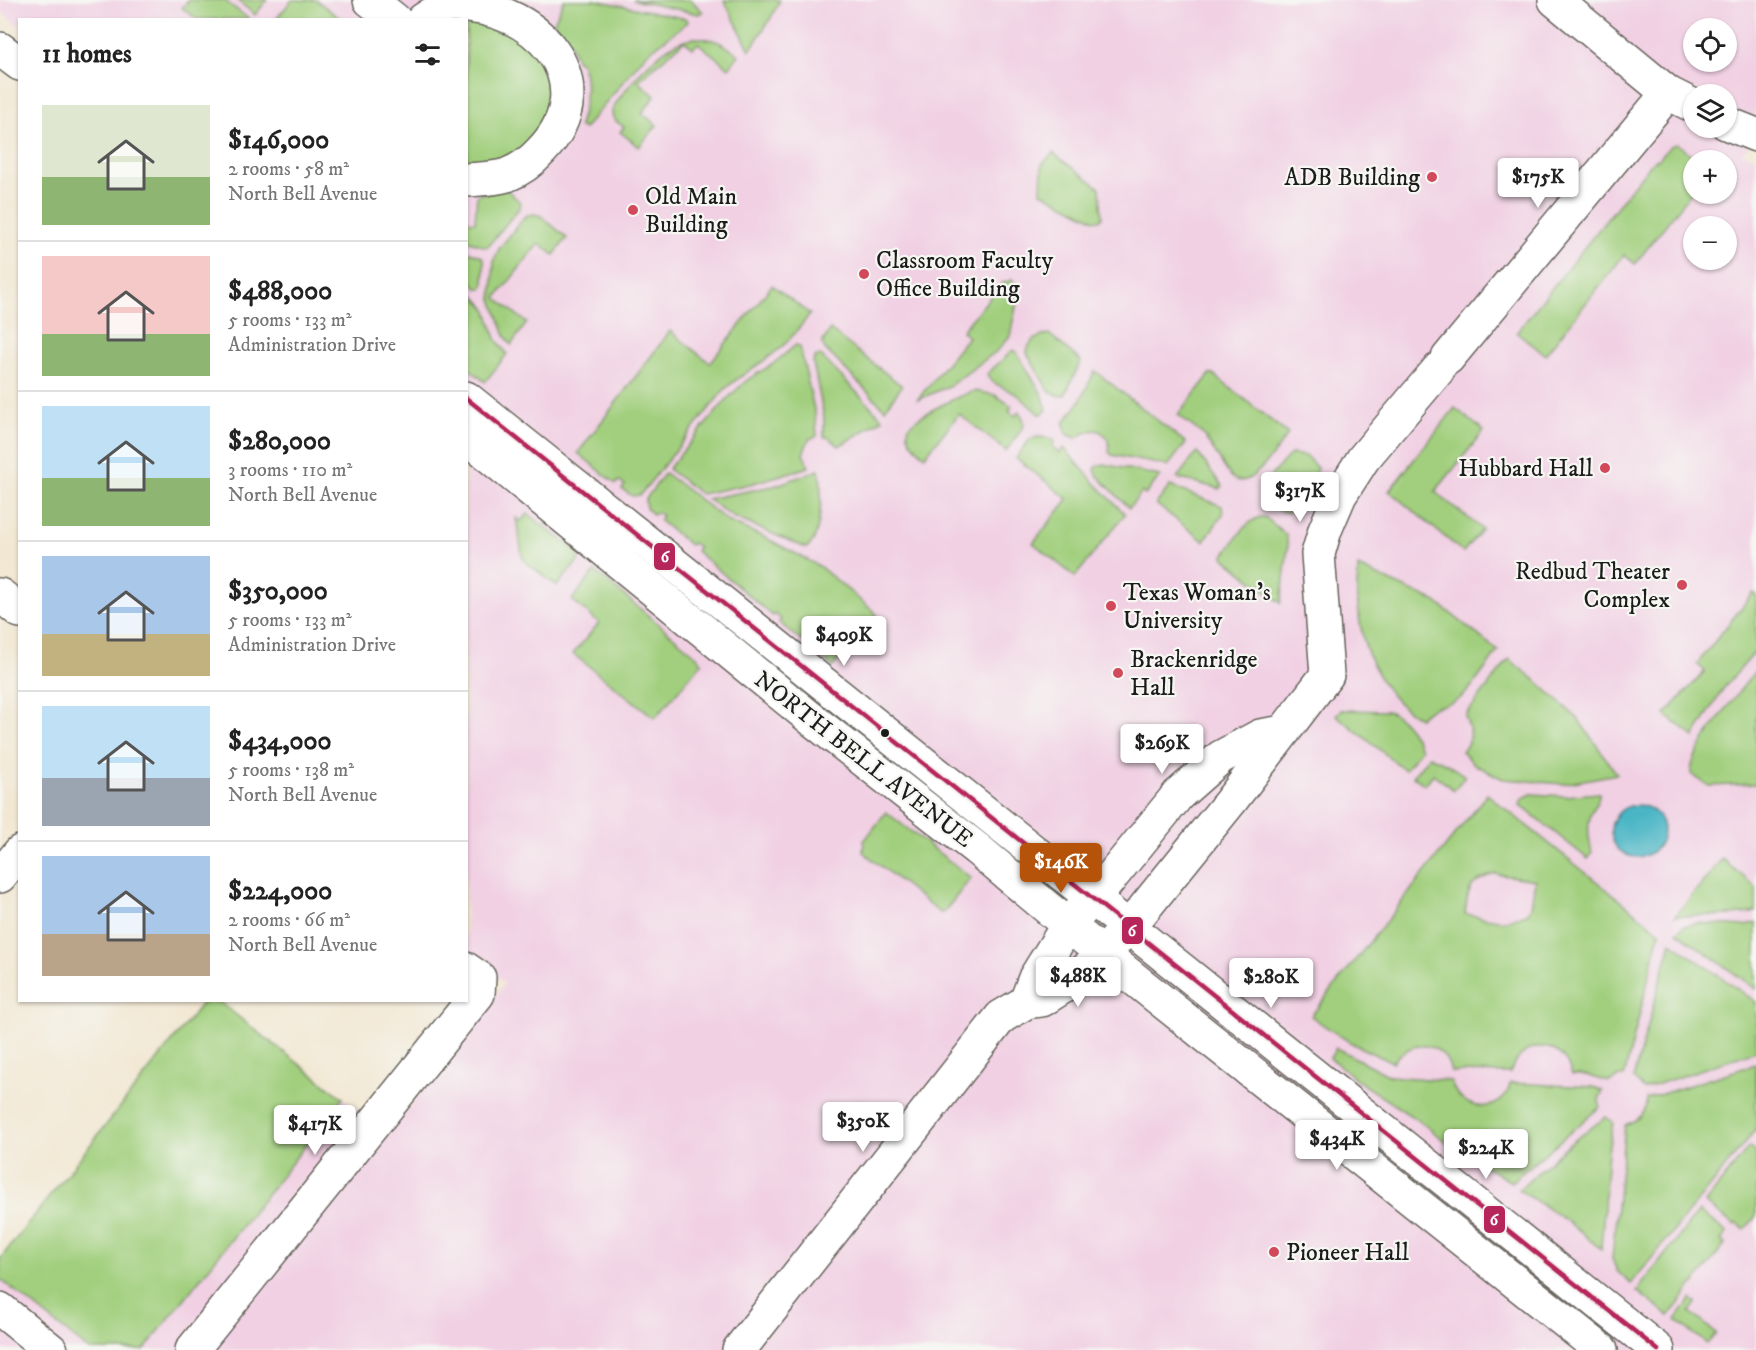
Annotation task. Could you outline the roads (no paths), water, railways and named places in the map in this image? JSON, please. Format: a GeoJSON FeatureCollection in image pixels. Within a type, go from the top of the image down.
{"type":"FeatureCollection","features":[{"type":"Feature","properties":{"kind":"street"},"geometry":{"type":"LineString","coordinates":[[370,0],[392,18]]}},
{"type":"Feature","properties":{"kind":"street"},"geometry":{"type":"LineString","coordinates":[[739,1350],[1001,1017],[1026,1002],[1042,1000],[1077,978],[1104,954],[1230,802],[1327,675],[1318,554],[1325,530],[1340,495],[1363,459],[1443,364],[1681,100],[1555,0]]}},
{"type":"Feature","properties":{"kind":"street"},"geometry":{"type":"LineString","coordinates":[[426,18],[445,7],[471,1],[498,3],[512,8],[526,15],[548,35],[560,55],[566,77],[566,100],[561,122],[550,142],[531,162],[508,174],[488,179],[468,180]]}},
{"type":"Feature","properties":{"kind":"street"},"geometry":{"type":"LineString","coordinates":[[0,49],[18,62]]}},
{"type":"Feature","properties":{"kind":"street"},"geometry":{"type":"LineString","coordinates":[[1737,127],[1756,135]]}},
{"type":"Feature","properties":{"kind":"street","name":"NORTH BELL AVENUE"},"geometry":{"type":"LineString","coordinates":[[468,400],[1658,1350]]}},
{"type":"Feature","properties":{"kind":"street","name":"NORTH BELL AVENUE"},"geometry":{"type":"LineString","coordinates":[[468,439],[805,714],[977,849],[1104,954],[1601,1350]]}},
{"type":"Feature","properties":{"kind":"street"},"geometry":{"type":"LineString","coordinates":[[0,595],[18,609]]}},
{"type":"Feature","properties":{"kind":"street"},"geometry":{"type":"LineString","coordinates":[[1026,1002],[1035,978],[1068,925],[1178,795],[1221,757],[1260,736],[1284,732]]}},
{"type":"Feature","properties":{"kind":"street"},"geometry":{"type":"LineString","coordinates":[[0,876],[18,854]]}},
{"type":"Feature","properties":{"kind":"street"},"geometry":{"type":"LineString","coordinates":[[192,1350],[456,1002]]}},
{"type":"Feature","properties":{"kind":"street"},"geometry":{"type":"LineString","coordinates":[[0,1309],[51,1350]]}},
{"type":"Feature","properties":{"kind":"water"},"geometry":{"type":"Polygon","coordinates":[[[1637,805],[1647,807],[1655,813],[1661,821],[1663,831],[1661,841],[1655,849],[1647,855],[1637,857],[1627,855],[1619,849],[1613,841],[1611,831],[1613,821],[1619,813],[1627,807],[1637,805]]]}},
{"type":"Feature","properties":{"kind":"place","name":"ADB Building"},"geometry":{"type":"Point","coordinates":[1432,177]}},
{"type":"Feature","properties":{"kind":"place","name":"Old Main Building"},"geometry":{"type":"Point","coordinates":[633,210]}},
{"type":"Feature","properties":{"kind":"place","name":"Classroom Faculty Office Building"},"geometry":{"type":"Point","coordinates":[864,274]}},
{"type":"Feature","properties":{"kind":"place","name":"Hubbard Hall"},"geometry":{"type":"Point","coordinates":[1605,468]}},
{"type":"Feature","properties":{"kind":"place","name":"Redbud Theater Complex"},"geometry":{"type":"Point","coordinates":[1682,585]}},
{"type":"Feature","properties":{"kind":"place","name":"Texas Woman's University"},"geometry":{"type":"Point","coordinates":[1111,606]}},
{"type":"Feature","properties":{"kind":"place","name":"Brackenridge Hall"},"geometry":{"type":"Point","coordinates":[1118,673]}},
{"type":"Feature","properties":{"kind":"place","name":"Pioneer Hall"},"geometry":{"type":"Point","coordinates":[1274,1252]}}]}
